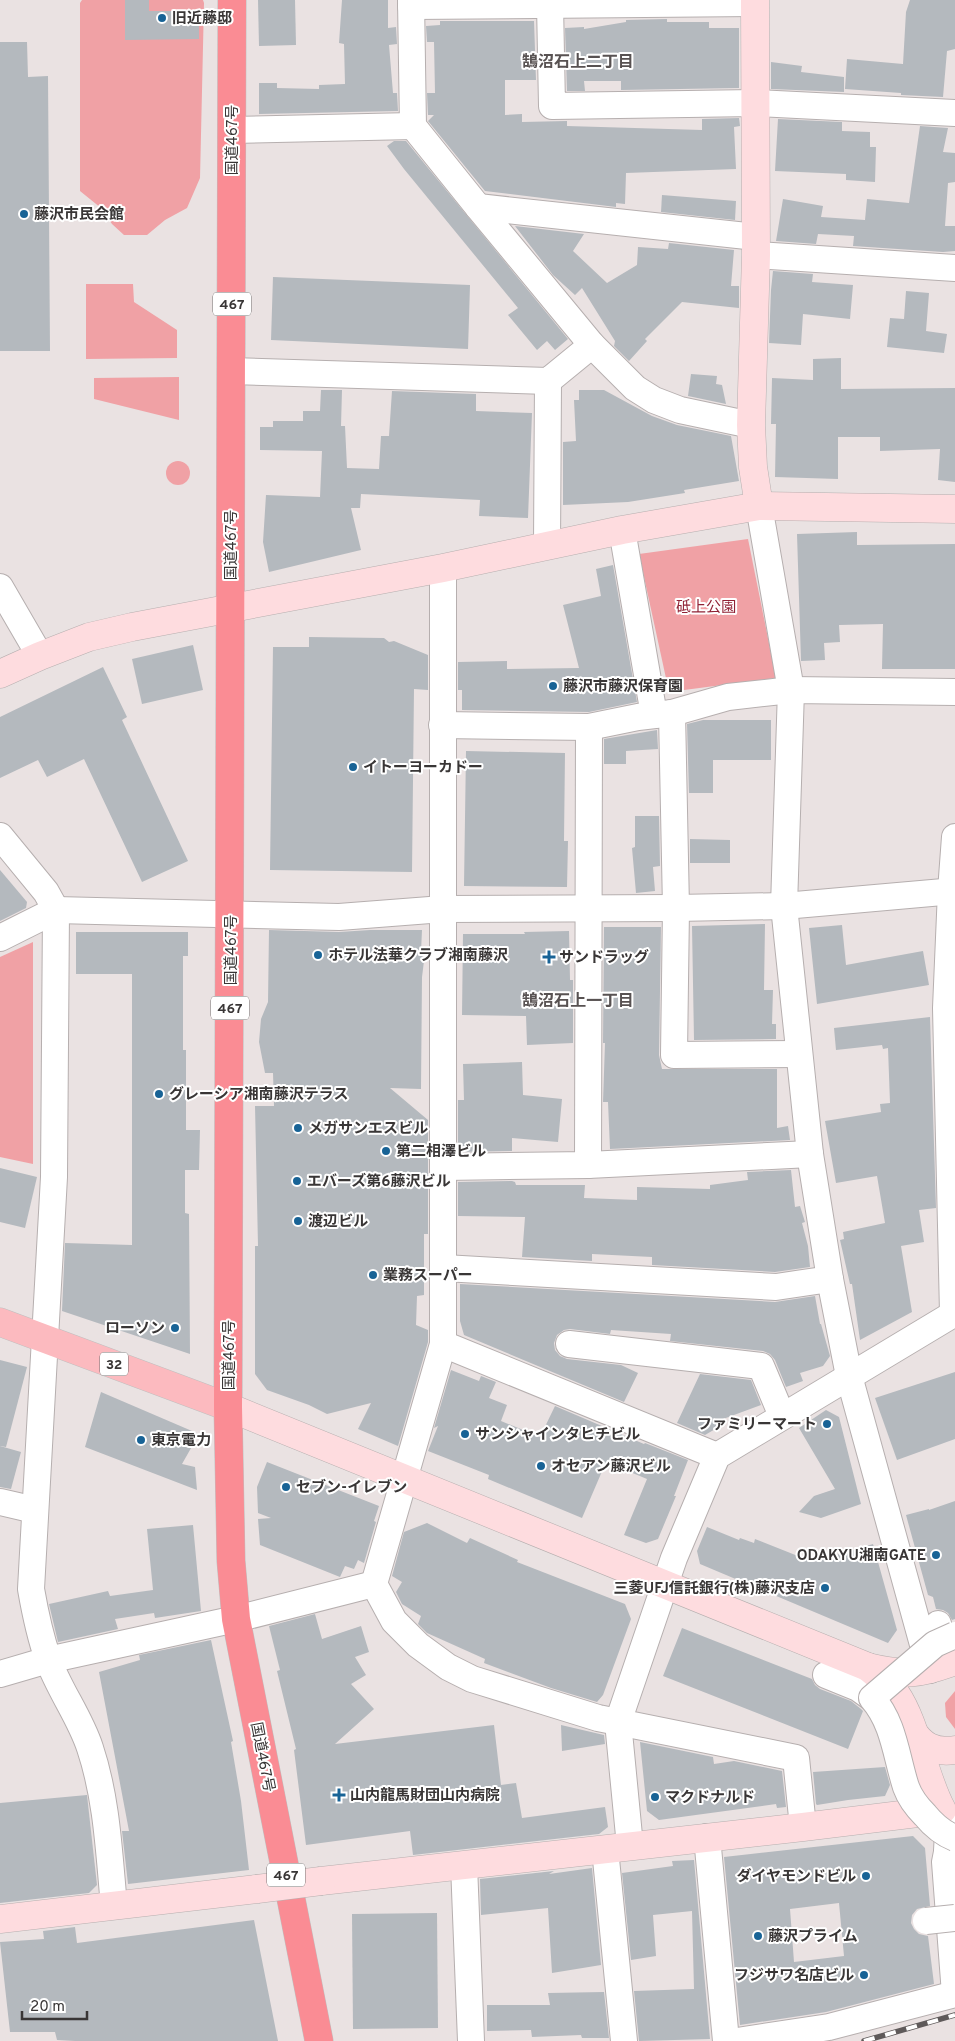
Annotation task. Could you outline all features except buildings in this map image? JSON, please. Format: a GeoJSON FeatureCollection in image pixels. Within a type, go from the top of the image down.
{"type":"FeatureCollection","features":[{"type":"Feature","properties":{"kind":"highway","name":"国道467号"},"geometry":{"type":"LineString","coordinates":[[232,0],[231,914],[228,1407],[231,1561],[236,1619],[319,2041]]}},
{"type":"Feature","properties":{"kind":"main road","name":"32"},"geometry":{"type":"LineString","coordinates":[[0,1322],[228,1407]]}},
{"type":"Feature","properties":{"kind":"street"},"geometry":{"type":"LineString","coordinates":[[751,425],[680,410],[654,400],[635,388],[592,345],[478,207],[413,126],[411,3],[755,2],[756,246],[751,425],[753,467],[790,690],[784,906],[798,1054],[810,1154],[830,1279],[849,1376],[937,1648],[915,1691],[911,1704],[911,1729],[920,1741],[930,1748],[944,1752],[955,1750]]}},
{"type":"Feature","properties":{"kind":"street"},"geometry":{"type":"LineString","coordinates":[[550,4],[552,106],[755,103],[955,113]]}},
{"type":"Feature","properties":{"kind":"street"},"geometry":{"type":"LineString","coordinates":[[232,130],[413,126]]}},
{"type":"Feature","properties":{"kind":"street"},"geometry":{"type":"LineString","coordinates":[[478,207],[756,246],[955,268]]}},
{"type":"Feature","properties":{"kind":"street"},"geometry":{"type":"LineString","coordinates":[[231,370],[548,381],[592,345]]}},
{"type":"Feature","properties":{"kind":"street"},"geometry":{"type":"LineString","coordinates":[[547,546],[548,381]]}},
{"type":"Feature","properties":{"kind":"street"},"geometry":{"type":"LineString","coordinates":[[0,674],[89,637],[443,568],[622,530],[759,506],[955,509]]}},
{"type":"Feature","properties":{"kind":"street"},"geometry":{"type":"LineString","coordinates":[[622,530],[663,714],[676,908],[674,1055],[798,1054]]}},
{"type":"Feature","properties":{"kind":"street"},"geometry":{"type":"LineString","coordinates":[[443,568],[443,1344],[374,1584],[394,1621],[418,1645],[448,1667],[472,1679],[598,1718],[796,1758],[803,1827]]}},
{"type":"Feature","properties":{"kind":"street"},"geometry":{"type":"LineString","coordinates":[[0,587],[40,656]]}},
{"type":"Feature","properties":{"kind":"street"},"geometry":{"type":"LineString","coordinates":[[442,725],[589,727],[663,714],[728,697],[790,690],[955,692]]}},
{"type":"Feature","properties":{"kind":"street"},"geometry":{"type":"LineString","coordinates":[[588,1165],[589,727]]}},
{"type":"Feature","properties":{"kind":"street"},"geometry":{"type":"LineString","coordinates":[[0,836],[46,892],[56,910],[54,1177],[31,1589],[48,1660],[90,1746],[105,1810],[114,1906]]}},
{"type":"Feature","properties":{"kind":"street"},"geometry":{"type":"LineString","coordinates":[[624,2041],[618,1848],[618,1722],[665,1584],[717,1456],[954,1314],[946,1008],[955,837]]}},
{"type":"Feature","properties":{"kind":"street"},"geometry":{"type":"LineString","coordinates":[[0,938],[56,910],[339,917],[443,909],[784,906],[953,891]]}},
{"type":"Feature","properties":{"kind":"street"},"geometry":{"type":"LineString","coordinates":[[444,1167],[588,1165],[810,1154]]}},
{"type":"Feature","properties":{"kind":"street"},"geometry":{"type":"LineString","coordinates":[[444,1268],[776,1287],[830,1279]]}},
{"type":"Feature","properties":{"kind":"street"},"geometry":{"type":"LineString","coordinates":[[443,1344],[717,1456]]}},
{"type":"Feature","properties":{"kind":"street"},"geometry":{"type":"LineString","coordinates":[[569,1344],[761,1366],[782,1416]]}},
{"type":"Feature","properties":{"kind":"street"},"geometry":{"type":"LineString","coordinates":[[228,1407],[868,1667],[890,1672],[907,1673],[937,1648]]}},
{"type":"Feature","properties":{"kind":"street"},"geometry":{"type":"LineString","coordinates":[[0,1502],[34,1510]]}},
{"type":"Feature","properties":{"kind":"street"},"geometry":{"type":"LineString","coordinates":[[0,1674],[48,1660],[236,1619],[374,1584]]}},
{"type":"Feature","properties":{"kind":"street"},"geometry":{"type":"LineString","coordinates":[[872,1698],[937,1648]]}},
{"type":"Feature","properties":{"kind":"street"},"geometry":{"type":"LineString","coordinates":[[868,1667],[884,1680],[896,1695],[911,1729],[946,1826]]}},
{"type":"Feature","properties":{"kind":"street"},"geometry":{"type":"LineString","coordinates":[[826,1676],[858,1688],[872,1698],[880,1708],[888,1724],[907,1788],[915,1804],[936,1828],[946,1826]]}},
{"type":"Feature","properties":{"kind":"street"},"geometry":{"type":"LineString","coordinates":[[737,2041],[829,2027],[954,1994],[945,1862],[947,1854],[946,1822],[943,1919]]}},
{"type":"Feature","properties":{"kind":"street"},"geometry":{"type":"LineString","coordinates":[[0,1919],[803,1827],[946,1826]]}},
{"type":"Feature","properties":{"kind":"street"},"geometry":{"type":"LineString","coordinates":[[707,1838],[726,2041]]}},
{"type":"Feature","properties":{"kind":"street"},"geometry":{"type":"LineString","coordinates":[[464,1865],[471,2041]]}},
{"type":"Feature","properties":{"kind":"green space"},"geometry":{"type":"Polygon","coordinates":[[[82,0],[203,0],[204,3],[200,178],[187,208],[165,220],[147,235],[124,235],[112,224],[101,208],[80,191],[80,3],[82,0]]]}},
{"type":"Feature","properties":{"kind":"green space"},"geometry":{"type":"Polygon","coordinates":[[[86,284],[133,284],[134,302],[177,330],[177,358],[86,359],[86,284]]]}},
{"type":"Feature","properties":{"kind":"green space"},"geometry":{"type":"Polygon","coordinates":[[[179,377],[179,420],[94,399],[94,378],[179,377]]]}},
{"type":"Feature","properties":{"kind":"green space"},"geometry":{"type":"Polygon","coordinates":[[[178,461],[186,465],[190,473],[186,481],[178,485],[170,481],[166,473],[170,465],[178,461]]]}},
{"type":"Feature","properties":{"kind":"green space","name":"砥上公園"},"geometry":{"type":"Polygon","coordinates":[[[748,539],[776,678],[669,692],[639,554],[748,539]]]}},
{"type":"Feature","properties":{"kind":"green space"},"geometry":{"type":"Polygon","coordinates":[[[33,942],[33,1164],[0,1157],[0,957],[33,942]]]}},
{"type":"Feature","properties":{"kind":"green space"},"geometry":{"type":"Polygon","coordinates":[[[955,1691],[955,1729],[946,1717],[945,1703],[955,1691]]]}},
{"type":"Feature","properties":{"kind":"railway"},"geometry":{"type":"LineString","coordinates":[[864,2041],[955,2015]]}},
{"type":"Feature","properties":{"kind":"place","name":"旧近藤邸"},"geometry":{"type":"Point","coordinates":[162,18]}},
{"type":"Feature","properties":{"kind":"place","name":"藤沢市民会館"},"geometry":{"type":"Point","coordinates":[24,214]}},
{"type":"Feature","properties":{"kind":"place","name":"藤沢市藤沢保育園"},"geometry":{"type":"Point","coordinates":[553,686]}},
{"type":"Feature","properties":{"kind":"place","name":"イトーヨーカドー"},"geometry":{"type":"Point","coordinates":[353,767]}},
{"type":"Feature","properties":{"kind":"place","name":"ホテル法華クラブ湘南藤沢"},"geometry":{"type":"Point","coordinates":[318,955]}},
{"type":"Feature","properties":{"kind":"place","name":"サンドラッグ"},"geometry":{"type":"Point","coordinates":[549,957]}},
{"type":"Feature","properties":{"kind":"place","name":"グレーシア湘南藤沢テラス"},"geometry":{"type":"Point","coordinates":[159,1094]}},
{"type":"Feature","properties":{"kind":"place","name":"メガサンエスビル"},"geometry":{"type":"Point","coordinates":[298,1128]}},
{"type":"Feature","properties":{"kind":"place","name":"第二相澤ビル"},"geometry":{"type":"Point","coordinates":[386,1151]}},
{"type":"Feature","properties":{"kind":"place","name":"エバーズ第6藤沢ビル"},"geometry":{"type":"Point","coordinates":[297,1181]}},
{"type":"Feature","properties":{"kind":"place","name":"渡辺ビル"},"geometry":{"type":"Point","coordinates":[298,1221]}},
{"type":"Feature","properties":{"kind":"place","name":"業務スーパー"},"geometry":{"type":"Point","coordinates":[373,1275]}},
{"type":"Feature","properties":{"kind":"place","name":"ローソン"},"geometry":{"type":"Point","coordinates":[175,1328]}},
{"type":"Feature","properties":{"kind":"place","name":"ファミリーマート"},"geometry":{"type":"Point","coordinates":[827,1424]}},
{"type":"Feature","properties":{"kind":"place","name":"サンシャインタヒチビル"},"geometry":{"type":"Point","coordinates":[465,1434]}},
{"type":"Feature","properties":{"kind":"place","name":"東京電力"},"geometry":{"type":"Point","coordinates":[141,1440]}},
{"type":"Feature","properties":{"kind":"place","name":"オセアン藤沢ビル"},"geometry":{"type":"Point","coordinates":[541,1466]}},
{"type":"Feature","properties":{"kind":"place","name":"セブン-イレブン"},"geometry":{"type":"Point","coordinates":[286,1487]}},
{"type":"Feature","properties":{"kind":"place","name":"ODAKYU湘南GATE"},"geometry":{"type":"Point","coordinates":[936,1555]}},
{"type":"Feature","properties":{"kind":"place","name":"三菱UFJ信託銀行(株)藤沢支店"},"geometry":{"type":"Point","coordinates":[825,1588]}},
{"type":"Feature","properties":{"kind":"place","name":"山内龍馬財団山内病院"},"geometry":{"type":"Point","coordinates":[339,1795]}},
{"type":"Feature","properties":{"kind":"place","name":"マクドナルド"},"geometry":{"type":"Point","coordinates":[655,1797]}},
{"type":"Feature","properties":{"kind":"place","name":"ダイヤモンドビル"},"geometry":{"type":"Point","coordinates":[866,1876]}},
{"type":"Feature","properties":{"kind":"place","name":"藤沢プライム"},"geometry":{"type":"Point","coordinates":[758,1936]}},
{"type":"Feature","properties":{"kind":"place","name":"フジサワ名店ビル"},"geometry":{"type":"Point","coordinates":[864,1975]}},
{"type":"Feature","properties":{"kind":"district","name":"鵠沼石上二丁目"},"geometry":{"type":"Point","coordinates":[578,61]}},
{"type":"Feature","properties":{"kind":"district","name":"鵠沼石上一丁目"},"geometry":{"type":"Point","coordinates":[578,1000]}}]}
